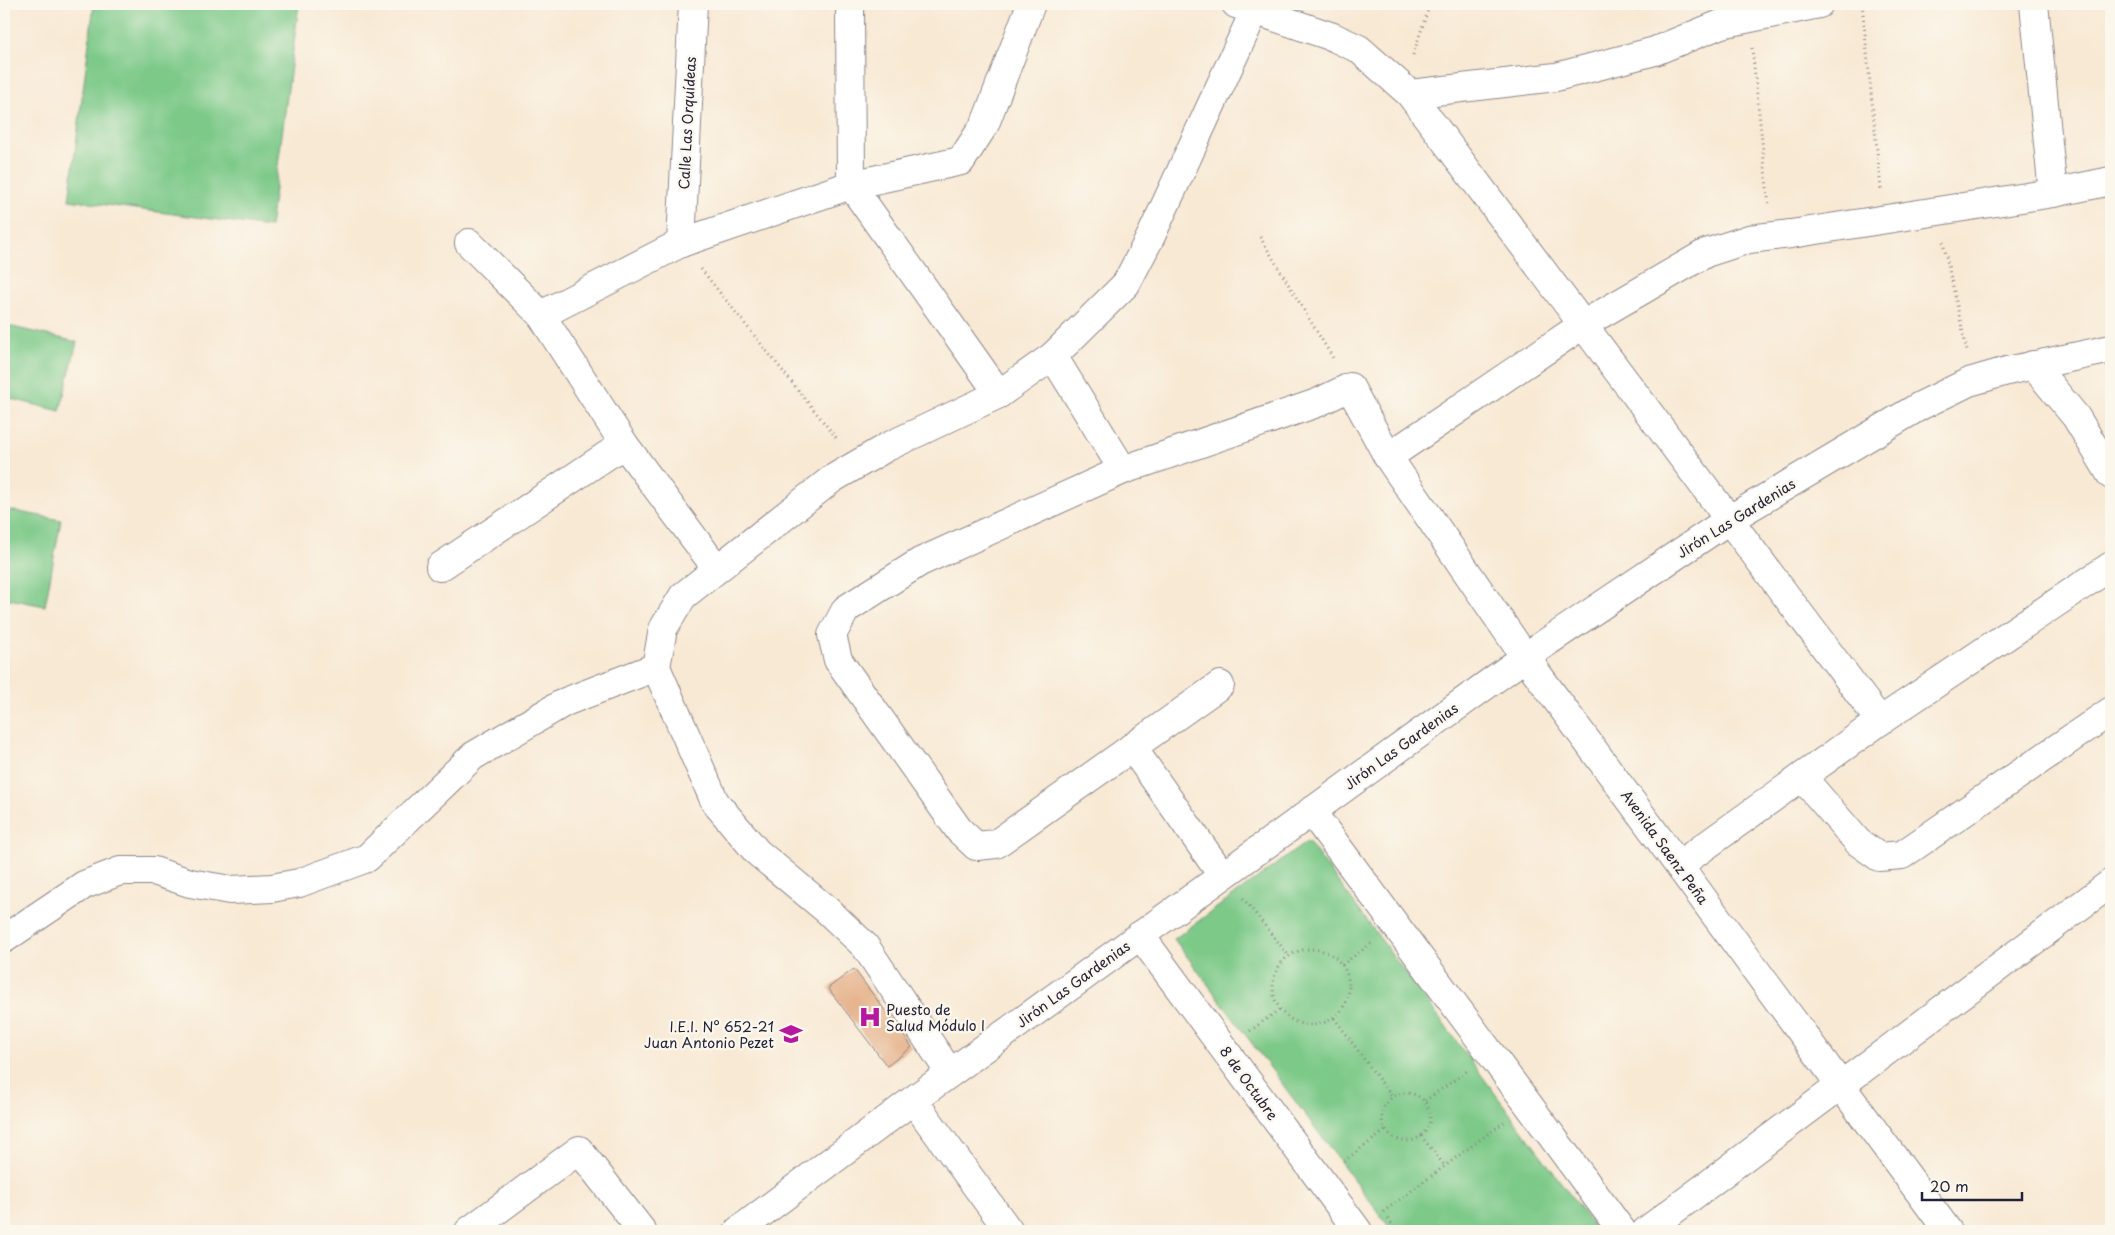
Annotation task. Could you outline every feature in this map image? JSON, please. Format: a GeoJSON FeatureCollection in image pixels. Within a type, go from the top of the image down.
{"type":"FeatureCollection","features":[{"type":"Feature","properties":{"kind":"street","name":"Calle Las Orquídeas"},"geometry":{"type":"LineString","coordinates":[[681,243],[693,4]]}},
{"type":"Feature","properties":{"kind":"street"},"geometry":{"type":"LineString","coordinates":[[850,4],[851,185],[999,394]]}},
{"type":"Feature","properties":{"kind":"street"},"geometry":{"type":"LineString","coordinates":[[542,315],[681,243],[851,185],[961,161],[985,124],[1031,4]]}},
{"type":"Feature","properties":{"kind":"street"},"geometry":{"type":"LineString","coordinates":[[1406,90],[1556,77],[1655,51],[1721,24],[1819,4]]}},
{"type":"Feature","properties":{"kind":"street"},"geometry":{"type":"LineString","coordinates":[[2034,4],[2053,193]]}},
{"type":"Feature","properties":{"kind":"street"},"geometry":{"type":"LineString","coordinates":[[950,1073],[865,946],[828,911],[757,852],[715,802],[656,667],[664,629],[683,596],[832,478],[999,394],[1053,356],[1126,284],[1151,236],[1246,7],[1333,37],[1359,49],[1406,90],[1584,324],[1880,721]]}},
{"type":"Feature","properties":{"kind":"street"},"geometry":{"type":"LineString","coordinates":[[1388,457],[1584,324],[1706,253],[1749,239],[2053,193],[2111,181]]}},
{"type":"Feature","properties":{"kind":"street"},"geometry":{"type":"LineString","coordinates":[[469,243],[542,315],[624,444],[717,569]]}},
{"type":"Feature","properties":{"kind":"street","name":"Jirón Las Gardenias"},"geometry":{"type":"LineString","coordinates":[[738,1231],[950,1073],[1525,657],[1730,519],[1920,406],[1973,381],[2033,365],[2111,349]]}},
{"type":"Feature","properties":{"kind":"street"},"geometry":{"type":"LineString","coordinates":[[1053,356],[1123,470]]}},
{"type":"Feature","properties":{"kind":"street"},"geometry":{"type":"LineString","coordinates":[[2033,365],[2076,417],[2111,475]]}},
{"type":"Feature","properties":{"kind":"street"},"geometry":{"type":"LineString","coordinates":[[1220,684],[996,844],[976,846],[959,830],[838,660],[832,635],[846,610],[920,562],[1123,470],[1317,403],[1350,387]]}},
{"type":"Feature","properties":{"kind":"street","name":"Avenida Saenz Peña"},"geometry":{"type":"LineString","coordinates":[[1350,387],[1388,457],[1525,657],[1948,1231]]}},
{"type":"Feature","properties":{"kind":"street"},"geometry":{"type":"LineString","coordinates":[[440,567],[624,444]]}},
{"type":"Feature","properties":{"kind":"street"},"geometry":{"type":"LineString","coordinates":[[1679,865],[1880,721],[2111,566]]}},
{"type":"Feature","properties":{"kind":"street"},"geometry":{"type":"LineString","coordinates":[[4,939],[84,885],[120,870],[154,871],[190,883],[230,890],[272,888],[300,883],[367,858],[472,756],[565,702],[656,667]]}},
{"type":"Feature","properties":{"kind":"street"},"geometry":{"type":"LineString","coordinates":[[1802,776],[1858,842],[1879,858],[1902,855],[2111,711]]}},
{"type":"Feature","properties":{"kind":"street"},"geometry":{"type":"LineString","coordinates":[[1132,747],[1222,875]]}},
{"type":"Feature","properties":{"kind":"street"},"geometry":{"type":"LineString","coordinates":[[1311,811],[1622,1231]]}},
{"type":"Feature","properties":{"kind":"street"},"geometry":{"type":"LineString","coordinates":[[1646,1231],[2111,883]]}},
{"type":"Feature","properties":{"kind":"street","name":"8 de Octubre"},"geometry":{"type":"LineString","coordinates":[[1140,935],[1358,1231]]}},
{"type":"Feature","properties":{"kind":"street"},"geometry":{"type":"LineString","coordinates":[[913,1100],[1009,1231]]}},
{"type":"Feature","properties":{"kind":"street"},"geometry":{"type":"LineString","coordinates":[[469,1231],[579,1150],[642,1231]]}},
{"type":"Feature","properties":{"kind":"path"},"geometry":{"type":"LineString","coordinates":[[1406,90],[1430,4]]}},
{"type":"Feature","properties":{"kind":"path"},"geometry":{"type":"LineString","coordinates":[[1862,4],[1884,219]]}},
{"type":"Feature","properties":{"kind":"path"},"geometry":{"type":"LineString","coordinates":[[1749,18],[1773,236]]}},
{"type":"Feature","properties":{"kind":"path"},"geometry":{"type":"LineString","coordinates":[[1937,211],[1973,381]]}},
{"type":"Feature","properties":{"kind":"path"},"geometry":{"type":"LineString","coordinates":[[1260,237],[1350,387]]}},
{"type":"Feature","properties":{"kind":"path"},"geometry":{"type":"LineString","coordinates":[[681,243],[857,464]]}},
{"type":"Feature","properties":{"kind":"path"},"geometry":{"type":"LineString","coordinates":[[1234,902],[1242,896],[1289,956]]}},
{"type":"Feature","properties":{"kind":"path"},"geometry":{"type":"LineString","coordinates":[[1342,965],[1375,940]]}},
{"type":"Feature","properties":{"kind":"path"},"geometry":{"type":"LineString","coordinates":[[1307,949],[1320,950],[1333,956],[1342,965],[1348,976],[1350,987],[1348,999],[1342,1010],[1334,1018],[1323,1024],[1299,1023],[1288,1018],[1280,1009],[1274,997],[1273,984],[1276,972],[1289,956],[1307,949]]}},
{"type":"Feature","properties":{"kind":"path"},"geometry":{"type":"LineString","coordinates":[[1249,1032],[1280,1009]]}},
{"type":"Feature","properties":{"kind":"path"},"geometry":{"type":"LineString","coordinates":[[1334,1018],[1392,1097]]}},
{"type":"Feature","properties":{"kind":"path"},"geometry":{"type":"LineString","coordinates":[[1243,1025],[1254,1040]]}},
{"type":"Feature","properties":{"kind":"path"},"geometry":{"type":"LineString","coordinates":[[1425,1101],[1471,1069]]}},
{"type":"Feature","properties":{"kind":"path"},"geometry":{"type":"LineString","coordinates":[[1403,1093],[1411,1093],[1425,1101],[1431,1115],[1430,1123],[1421,1136],[1407,1141],[1392,1136],[1386,1130],[1382,1115],[1384,1107],[1392,1097],[1403,1093]]}},
{"type":"Feature","properties":{"kind":"path"},"geometry":{"type":"LineString","coordinates":[[1383,1212],[1508,1119]]}},
{"type":"Feature","properties":{"kind":"path"},"geometry":{"type":"LineString","coordinates":[[1344,1161],[1386,1130]]}},
{"type":"Feature","properties":{"kind":"path"},"geometry":{"type":"LineString","coordinates":[[1421,1136],[1445,1166]]}},
{"type":"Feature","properties":{"kind":"path"},"geometry":{"type":"LineString","coordinates":[[1339,1153],[1350,1168]]}},
{"type":"Feature","properties":{"kind":"path"},"geometry":{"type":"LineString","coordinates":[[1378,1205],[1397,1231]]}},
{"type":"Feature","properties":{"kind":"green space"},"geometry":{"type":"Polygon","coordinates":[[[94,4],[299,4],[270,227],[69,200],[94,4]]]}},
{"type":"Feature","properties":{"kind":"green space"},"geometry":{"type":"Polygon","coordinates":[[[4,325],[77,342],[60,411],[4,397],[4,325]]]}},
{"type":"Feature","properties":{"kind":"green space"},"geometry":{"type":"Polygon","coordinates":[[[4,509],[61,520],[45,606],[4,598],[4,509]]]}},
{"type":"Feature","properties":{"kind":"green space"},"geometry":{"type":"Polygon","coordinates":[[[1308,841],[1597,1231],[1392,1231],[1174,939],[1308,841]]]}},
{"type":"Feature","properties":{"kind":"building","name":"Puesto de Salud Módulo I"},"geometry":{"type":"Polygon","coordinates":[[[854,969],[912,1047],[887,1066],[828,988],[854,969]]]}},
{"type":"Feature","properties":{"kind":"place","name":"Puesto de Salud Módulo I"},"geometry":{"type":"Point","coordinates":[870,1017]}},
{"type":"Feature","properties":{"kind":"place","name":"I.E.I. N° 652-21 Juan Antonio Pezet"},"geometry":{"type":"Point","coordinates":[791,1034]}}]}
